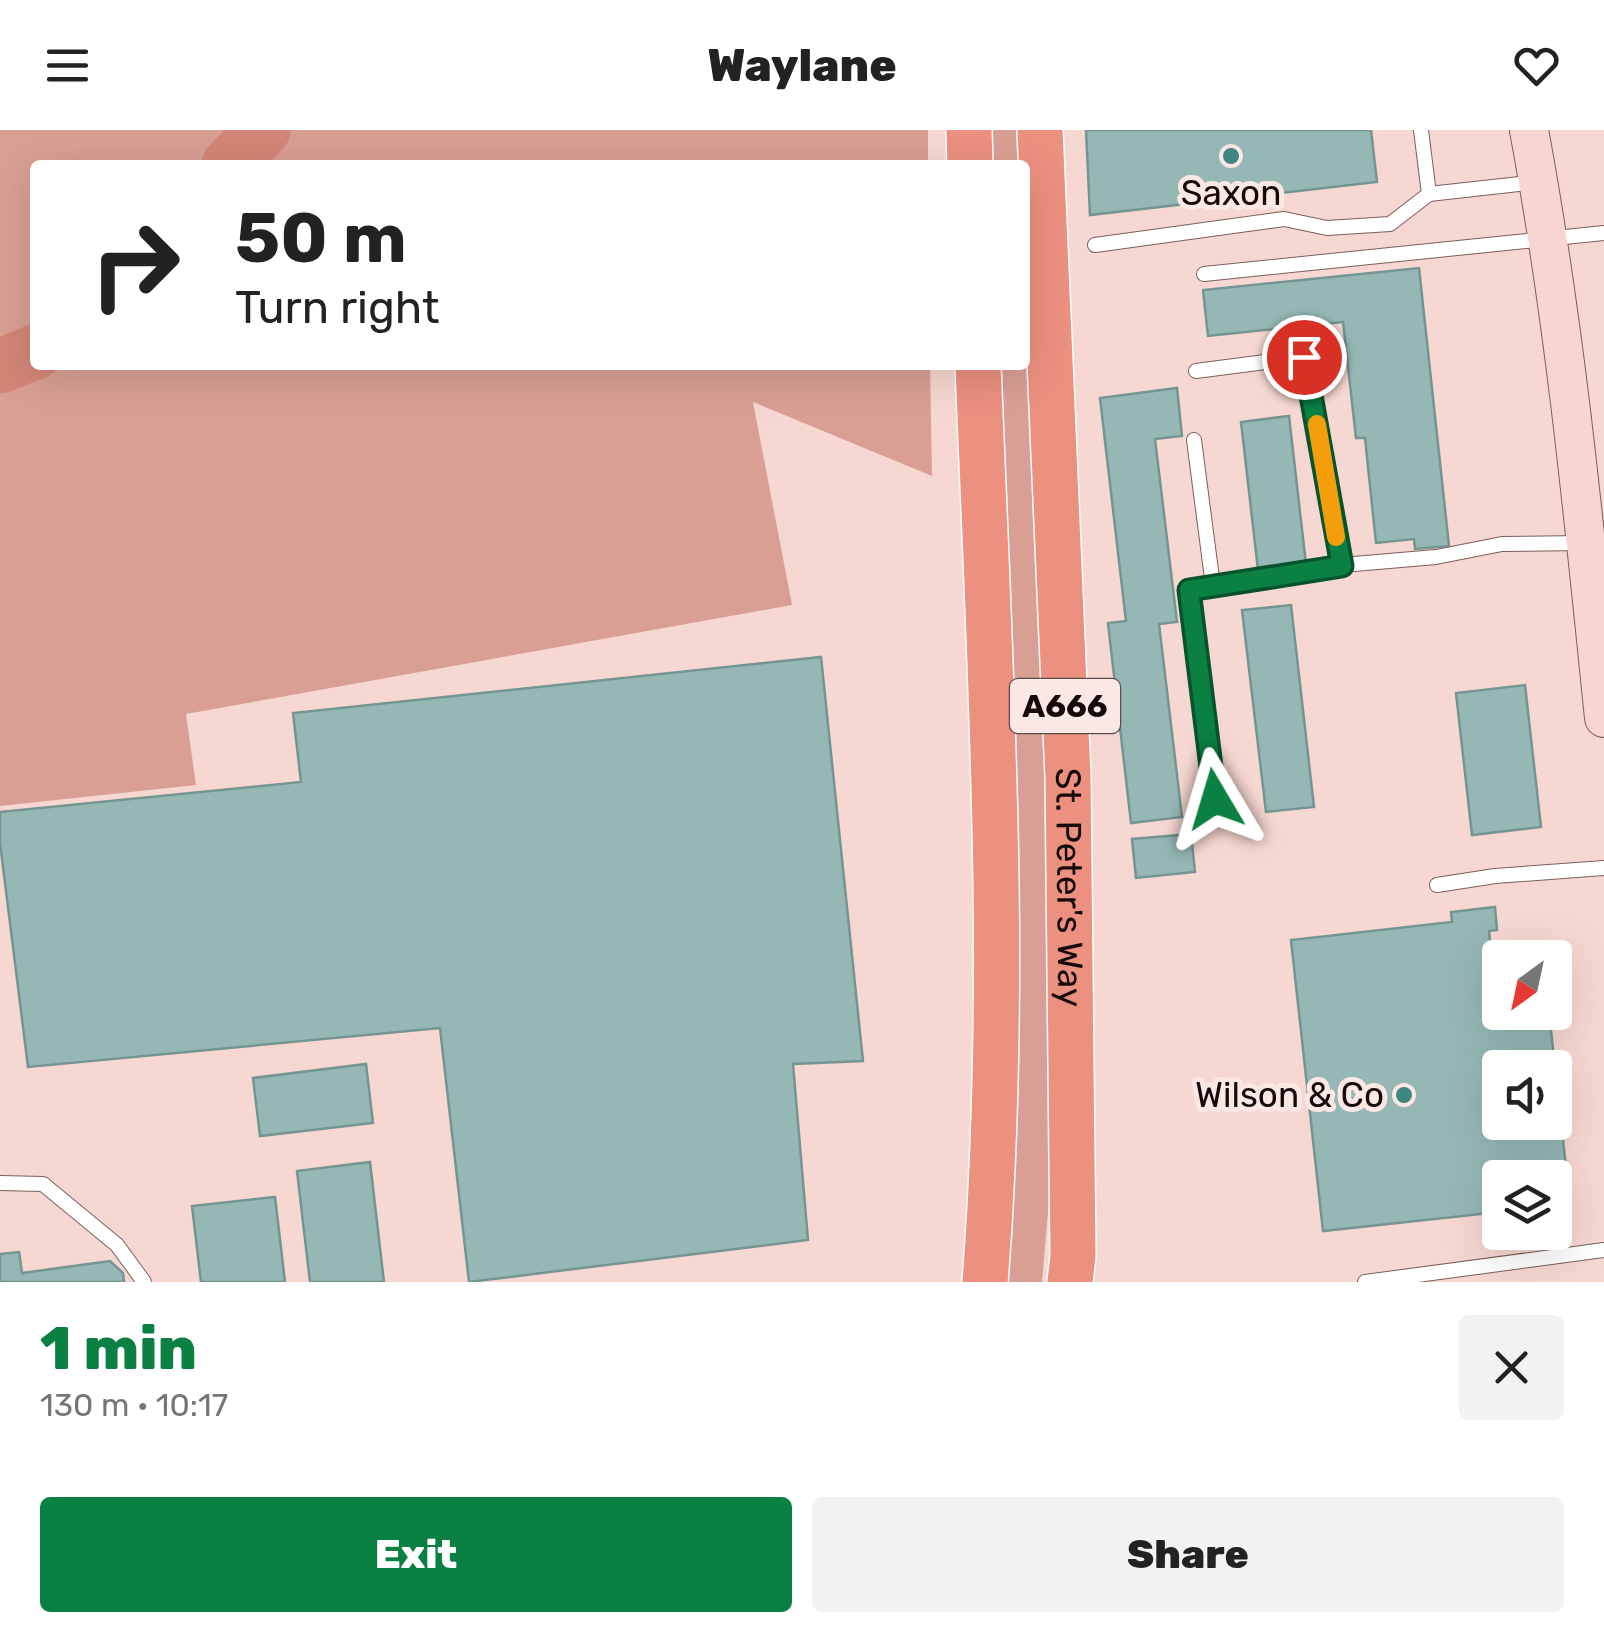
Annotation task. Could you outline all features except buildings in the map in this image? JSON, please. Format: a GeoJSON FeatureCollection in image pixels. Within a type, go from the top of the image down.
{"type":"FeatureCollection","features":[{"type":"Feature","properties":{"kind":"highway"},"geometry":{"type":"LineString","coordinates":[[969,130],[970,160]]}},
{"type":"Feature","properties":{"kind":"highway","name":"St. Peter's Way"},"geometry":{"type":"LineString","coordinates":[[1040,130],[1068,777],[1072,1273]]}},
{"type":"Feature","properties":{"kind":"highway","name":"St. Peter's Way"},"geometry":{"type":"LineString","coordinates":[[978,370],[996,813],[995,1158],[985,1282]]}},
{"type":"Feature","properties":{"kind":"main road"},"geometry":{"type":"LineString","coordinates":[[1529,130],[1549,240],[1604,718]]}},
{"type":"Feature","properties":{"kind":"lane"},"geometry":{"type":"LineString","coordinates":[[1420,130],[1429,194]]}},
{"type":"Feature","properties":{"kind":"lane"},"geometry":{"type":"LineString","coordinates":[[1095,245],[1284,219],[1327,228],[1390,224],[1429,194],[1538,182]]}},
{"type":"Feature","properties":{"kind":"lane"},"geometry":{"type":"LineString","coordinates":[[1204,274],[1604,232]]}},
{"type":"Feature","properties":{"kind":"lane"},"geometry":{"type":"LineString","coordinates":[[1196,371],[1304,357],[1342,566]]}},
{"type":"Feature","properties":{"kind":"lane"},"geometry":{"type":"LineString","coordinates":[[1194,440],[1214,586]]}},
{"type":"Feature","properties":{"kind":"lane"},"geometry":{"type":"LineString","coordinates":[[1215,799],[1189,590],[1342,566],[1436,557],[1502,544],[1586,543]]}},
{"type":"Feature","properties":{"kind":"lane"},"geometry":{"type":"LineString","coordinates":[[1436,885],[1495,876],[1604,868]]}},
{"type":"Feature","properties":{"kind":"lane"},"geometry":{"type":"LineString","coordinates":[[0,1183],[44,1184],[117,1245],[144,1282]]}},
{"type":"Feature","properties":{"kind":"lane"},"geometry":{"type":"LineString","coordinates":[[1365,1282],[1604,1250]]}},
{"type":"Feature","properties":{"kind":"shaded area"},"geometry":{"type":"Polygon","coordinates":[[[0,130],[928,130],[928,160],[30,160],[30,370],[930,370],[932,476],[753,402],[792,605],[186,714],[196,785],[0,806],[0,130]]]}},
{"type":"Feature","properties":{"kind":"shaded area"},"geometry":{"type":"Polygon","coordinates":[[[987,130],[1024,130],[1025,160],[987,160],[987,130]]]}},
{"type":"Feature","properties":{"kind":"shaded area"},"geometry":{"type":"Polygon","coordinates":[[[1030,322],[1046,808],[1050,1189],[1042,1282],[1006,1282],[1014,1187],[1017,1015],[993,370],[1030,370],[1030,322]]]}},
{"type":"Feature","properties":{"kind":"waterway"},"geometry":{"type":"LineString","coordinates":[[234,160],[263,130]]}},
{"type":"Feature","properties":{"kind":"waterway"},"geometry":{"type":"LineString","coordinates":[[0,366],[30,354]]}},
{"type":"Feature","properties":{"kind":"slow traffic"},"geometry":{"type":"LineString","coordinates":[[1317,424],[1336,537]]}},
{"type":"Feature","properties":{"kind":"place","name":"Saxon"},"geometry":{"type":"Point","coordinates":[1231,156]}},
{"type":"Feature","properties":{"kind":"place","name":"Wilson & Co"},"geometry":{"type":"Point","coordinates":[1404,1095]}},
{"type":"Feature","properties":{"kind":"route"},"geometry":{"type":"LineString","coordinates":[[1215,799],[1189,590],[1342,566],[1304,357]]}}]}
